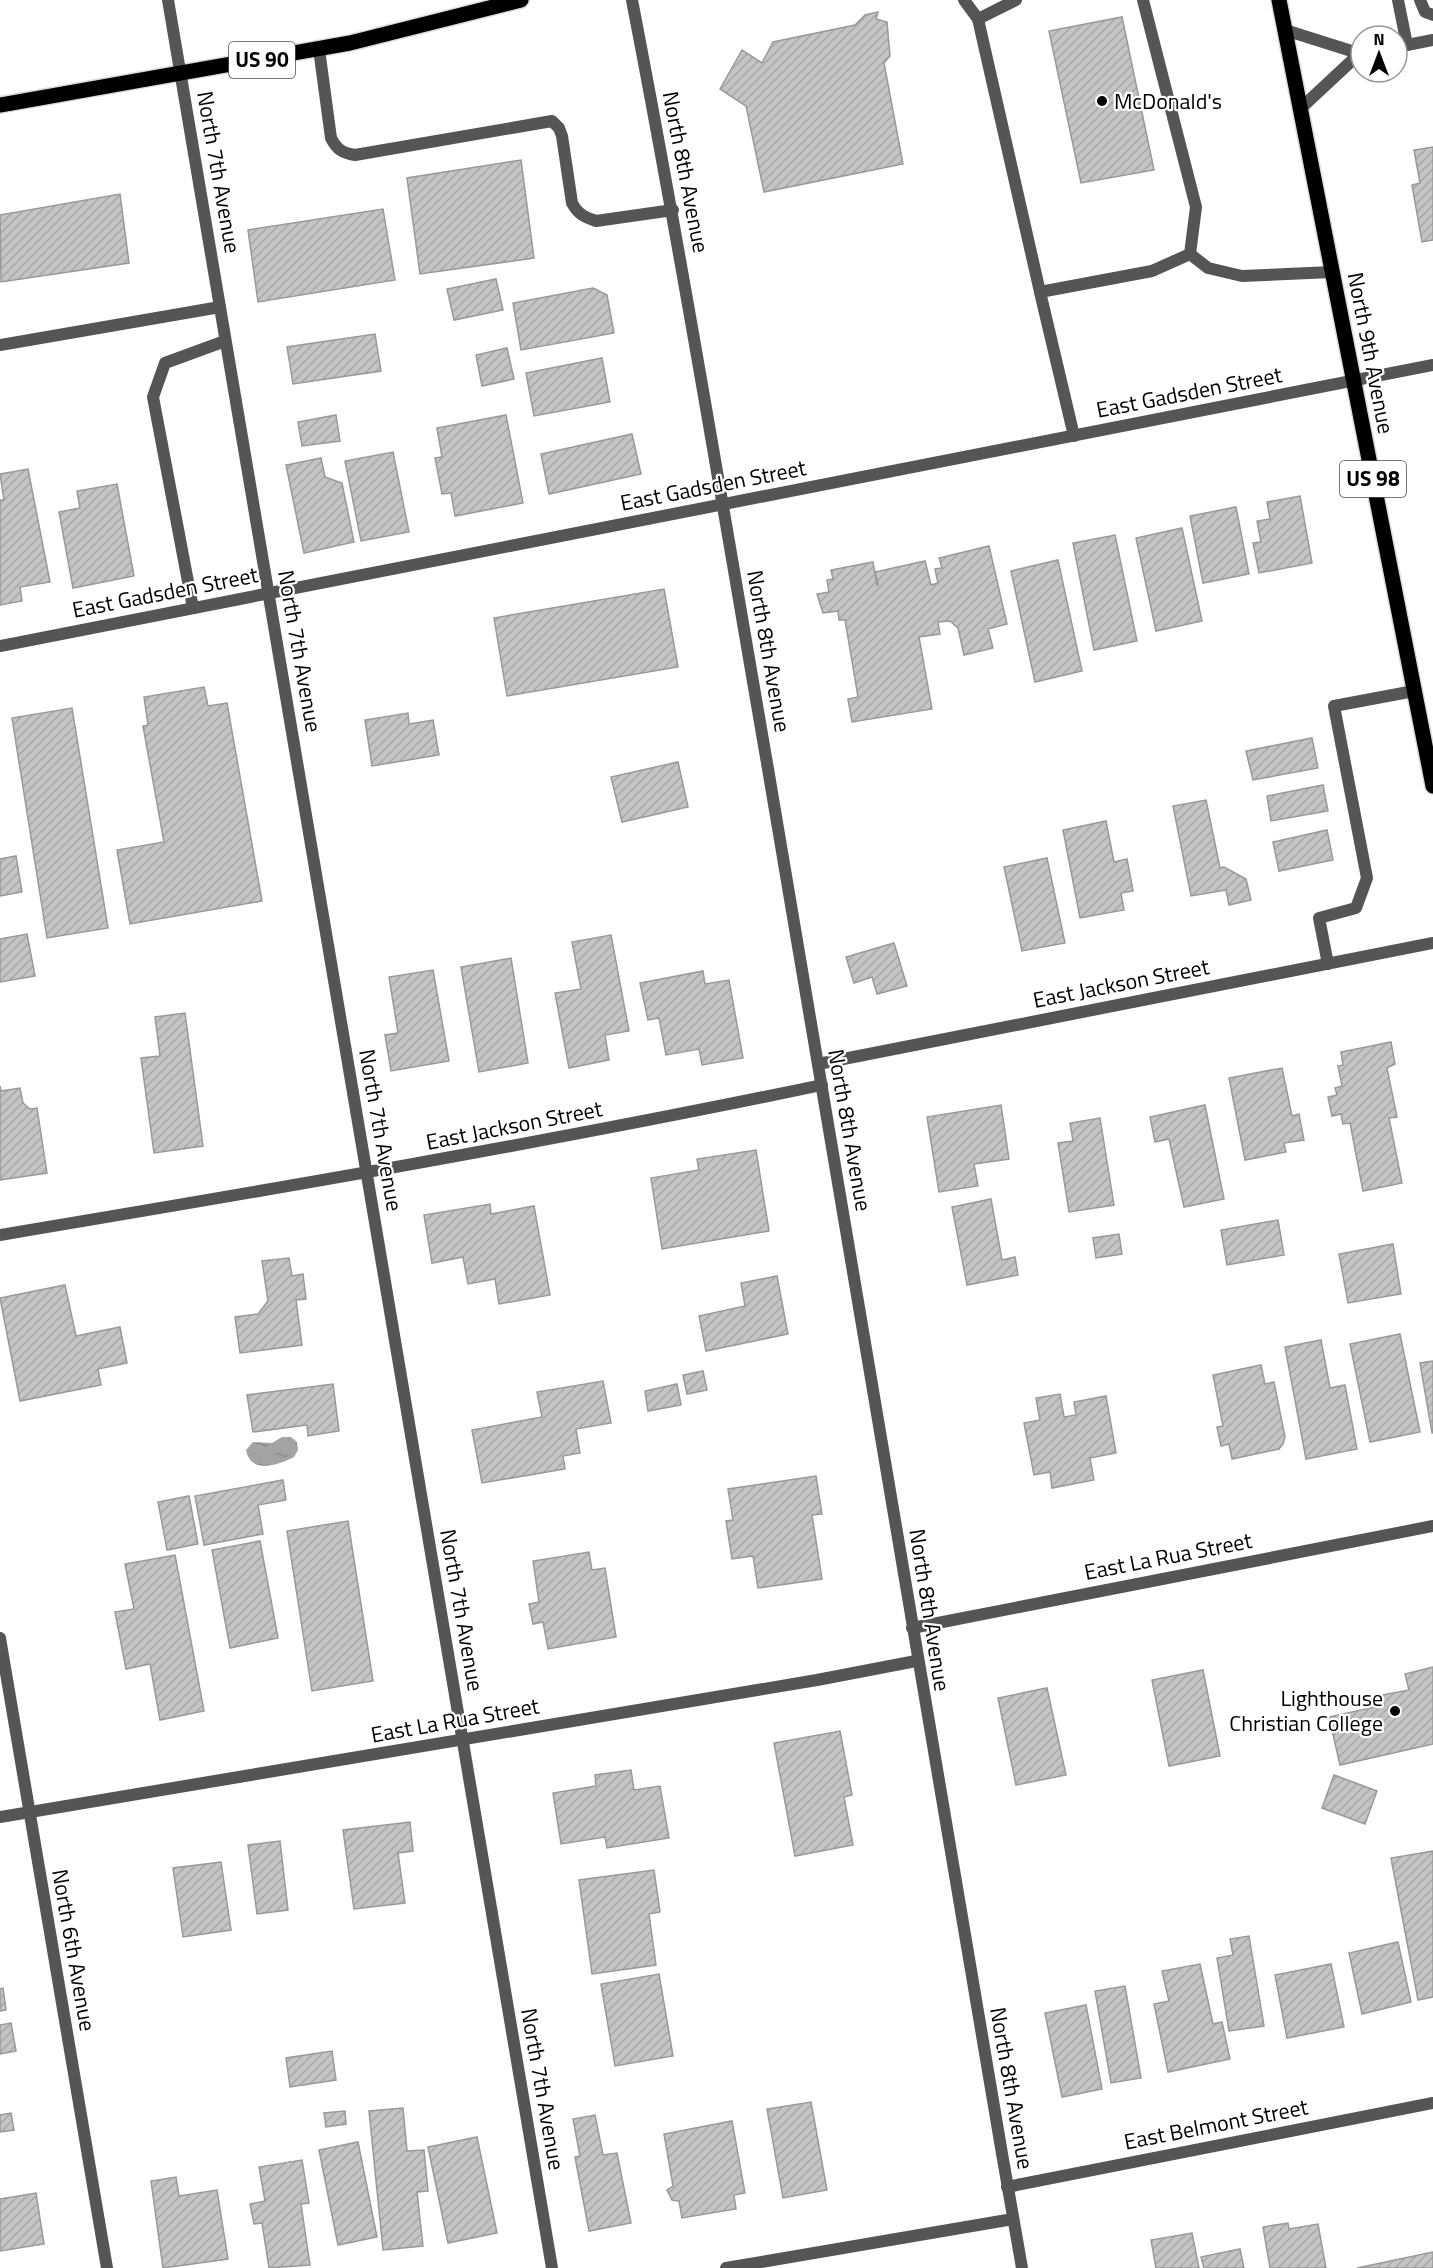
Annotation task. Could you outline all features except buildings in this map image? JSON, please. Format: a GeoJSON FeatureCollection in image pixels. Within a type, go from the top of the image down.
{"type":"FeatureCollection","features":[{"type":"Feature","properties":{"kind":"main road","name":"US 90"},"geometry":{"type":"LineString","coordinates":[[0,105],[319,49],[521,0]]}},
{"type":"Feature","properties":{"kind":"main road","name":"North 9th Avenue"},"geometry":{"type":"LineString","coordinates":[[1279,0],[1433,786]]}},
{"type":"Feature","properties":{"kind":"street","name":"North 7th Avenue"},"geometry":{"type":"LineString","coordinates":[[168,0],[552,2268]]}},
{"type":"Feature","properties":{"kind":"street","name":"North 8th Avenue"},"geometry":{"type":"LineString","coordinates":[[632,0],[673,210],[822,1085],[916,1661],[1022,2268]]}},
{"type":"Feature","properties":{"kind":"street"},"geometry":{"type":"LineString","coordinates":[[964,0],[978,19],[1074,436]]}},
{"type":"Feature","properties":{"kind":"street"},"geometry":{"type":"LineString","coordinates":[[978,19],[1016,0]]}},
{"type":"Feature","properties":{"kind":"street"},"geometry":{"type":"LineString","coordinates":[[1143,0],[1196,207],[1190,254]]}},
{"type":"Feature","properties":{"kind":"street"},"geometry":{"type":"LineString","coordinates":[[1398,0],[1400,24]]}},
{"type":"Feature","properties":{"kind":"street"},"geometry":{"type":"LineString","coordinates":[[1420,0],[1425,12],[1433,15]]}},
{"type":"Feature","properties":{"kind":"street"},"geometry":{"type":"LineString","coordinates":[[1285,30],[1349,50]]}},
{"type":"Feature","properties":{"kind":"street"},"geometry":{"type":"LineString","coordinates":[[1409,45],[1433,40]]}},
{"type":"Feature","properties":{"kind":"street"},"geometry":{"type":"LineString","coordinates":[[319,49],[331,138],[336,148],[345,154],[356,155],[552,121],[559,128],[562,136],[572,203],[577,212],[597,221],[673,210]]}},
{"type":"Feature","properties":{"kind":"street"},"geometry":{"type":"LineString","coordinates":[[1300,109],[1349,64]]}},
{"type":"Feature","properties":{"kind":"street"},"geometry":{"type":"LineString","coordinates":[[1040,292],[1152,271],[1190,254]]}},
{"type":"Feature","properties":{"kind":"street"},"geometry":{"type":"LineString","coordinates":[[1190,254],[1208,268],[1242,276],[1332,272]]}},
{"type":"Feature","properties":{"kind":"street"},"geometry":{"type":"LineString","coordinates":[[0,345],[220,307]]}},
{"type":"Feature","properties":{"kind":"street"},"geometry":{"type":"LineString","coordinates":[[193,608],[153,398],[165,363],[225,341]]}},
{"type":"Feature","properties":{"kind":"street","name":"East Gadsden Street"},"geometry":{"type":"LineString","coordinates":[[0,646],[1433,365]]}},
{"type":"Feature","properties":{"kind":"street"},"geometry":{"type":"LineString","coordinates":[[1328,964],[1319,918],[1356,908],[1367,878],[1334,706],[1414,691]]}},
{"type":"Feature","properties":{"kind":"street","name":"East Jackson Street"},"geometry":{"type":"LineString","coordinates":[[818,1064],[1433,943]]}},
{"type":"Feature","properties":{"kind":"street","name":"East Jackson Street"},"geometry":{"type":"LineString","coordinates":[[0,1235],[367,1173],[633,1124],[822,1085]]}},
{"type":"Feature","properties":{"kind":"street","name":"East La Rua Street"},"geometry":{"type":"LineString","coordinates":[[912,1628],[1433,1526]]}},
{"type":"Feature","properties":{"kind":"street","name":"North 6th Avenue"},"geometry":{"type":"LineString","coordinates":[[0,1638],[107,2268]]}},
{"type":"Feature","properties":{"kind":"street","name":"East La Rua Street"},"geometry":{"type":"LineString","coordinates":[[0,1817],[463,1740],[916,1661]]}},
{"type":"Feature","properties":{"kind":"street","name":"East Belmont Street"},"geometry":{"type":"LineString","coordinates":[[1007,2187],[1433,2103]]}},
{"type":"Feature","properties":{"kind":"street"},"geometry":{"type":"LineString","coordinates":[[726,2268],[1013,2219]]}},
{"type":"Feature","properties":{"kind":"water"},"geometry":{"type":"Polygon","coordinates":[[[282,1437],[291,1437],[297,1442],[298,1450],[294,1457],[266,1466],[253,1463],[249,1458],[246,1450],[253,1442],[272,1443],[282,1437]]]}},
{"type":"Feature","properties":{"kind":"place","name":"McDonald's"},"geometry":{"type":"Point","coordinates":[1102,101]}},
{"type":"Feature","properties":{"kind":"place","name":"Lighthouse Christian College"},"geometry":{"type":"Point","coordinates":[1395,1711]}}]}
